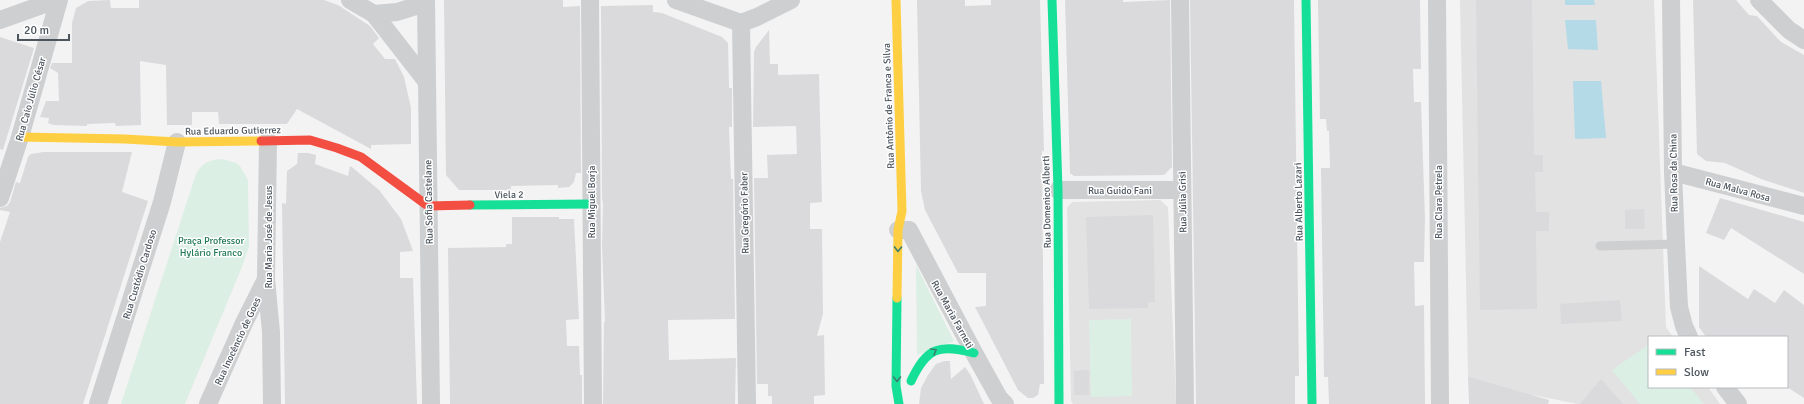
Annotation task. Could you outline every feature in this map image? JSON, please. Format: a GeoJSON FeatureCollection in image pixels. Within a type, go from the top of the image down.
{"type":"FeatureCollection","features":[{"type":"Feature","properties":{"kind":"street"},"geometry":{"type":"LineString","coordinates":[[0,20],[58,0]]}},
{"type":"Feature","properties":{"kind":"street","name":"Rua Caio Júlio César"},"geometry":{"type":"LineString","coordinates":[[0,198],[20,137],[58,0]]}},
{"type":"Feature","properties":{"kind":"street"},"geometry":{"type":"LineString","coordinates":[[350,0],[374,14],[427,82]]}},
{"type":"Feature","properties":{"kind":"street","name":"Rua Miguel Borja"},"geometry":{"type":"LineString","coordinates":[[590,0],[593,404]]}},
{"type":"Feature","properties":{"kind":"street"},"geometry":{"type":"LineString","coordinates":[[676,0],[741,22],[758,17],[791,0]]}},
{"type":"Feature","properties":{"kind":"street","name":"Rua Antônio de Franca e Silva"},"geometry":{"type":"LineString","coordinates":[[896,0],[903,230],[896,386],[899,404]]}},
{"type":"Feature","properties":{"kind":"street","name":"Rua Domenico Alberti"},"geometry":{"type":"LineString","coordinates":[[1052,0],[1058,190],[1059,404]]}},
{"type":"Feature","properties":{"kind":"street","name":"Rua Júlia Grisi"},"geometry":{"type":"LineString","coordinates":[[1180,0],[1185,404]]}},
{"type":"Feature","properties":{"kind":"street","name":"Rua Alberto Lazari"},"geometry":{"type":"LineString","coordinates":[[1306,0],[1312,404]]}},
{"type":"Feature","properties":{"kind":"street","name":"Rua Clara Petrela"},"geometry":{"type":"LineString","coordinates":[[1437,0],[1440,404]]}},
{"type":"Feature","properties":{"kind":"street"},"geometry":{"type":"LineString","coordinates":[[1759,0],[1789,30],[1804,40]]}},
{"type":"Feature","properties":{"kind":"street"},"geometry":{"type":"LineString","coordinates":[[374,14],[397,12],[426,2]]}},
{"type":"Feature","properties":{"kind":"street","name":"Rua Sofia Castelane"},"geometry":{"type":"LineString","coordinates":[[426,2],[431,404]]}},
{"type":"Feature","properties":{"kind":"street","name":"Rua Rosa da China"},"geometry":{"type":"LineString","coordinates":[[1672,2],[1672,172],[1679,307],[1688,336]]}},
{"type":"Feature","properties":{"kind":"street","name":"Rua Gregório Faber"},"geometry":{"type":"LineString","coordinates":[[741,22],[747,404]]}},
{"type":"Feature","properties":{"kind":"street","name":"Rua Eduardo Gutierrez"},"geometry":{"type":"LineString","coordinates":[[20,137],[125,139],[177,142],[310,140],[361,157],[428,206]]}},
{"type":"Feature","properties":{"kind":"street","name":"Rua Maria José de Jesus"},"geometry":{"type":"LineString","coordinates":[[268,141],[266,279],[271,332],[272,404]]}},
{"type":"Feature","properties":{"kind":"street","name":"Rua Custódio Cardoso"},"geometry":{"type":"LineString","coordinates":[[98,404],[162,202],[177,142]]}},
{"type":"Feature","properties":{"kind":"street","name":"Rua Malva Rosa"},"geometry":{"type":"LineString","coordinates":[[1672,172],[1804,206]]}},
{"type":"Feature","properties":{"kind":"street","name":"Rua Guido Fani"},"geometry":{"type":"LineString","coordinates":[[1058,190],[1182,190]]}},
{"type":"Feature","properties":{"kind":"street","name":"Viela 2"},"geometry":{"type":"LineString","coordinates":[[428,206],[591,204]]}},
{"type":"Feature","properties":{"kind":"street","name":"Rua Antônio de Franca e Silva"},"geometry":{"type":"LineString","coordinates":[[903,230],[909,254]]}},
{"type":"Feature","properties":{"kind":"street","name":"Rua Maria Farneti"},"geometry":{"type":"LineString","coordinates":[[903,230],[999,398],[1005,404]]}},
{"type":"Feature","properties":{"kind":"street","name":"Rua Inocêncio de Goes"},"geometry":{"type":"LineString","coordinates":[[208,404],[244,323],[266,279]]}},
{"type":"Feature","properties":{"kind":"street"},"geometry":{"type":"LineString","coordinates":[[909,393],[919,363],[930,353],[941,347],[974,353]]}},
{"type":"Feature","properties":{"kind":"street"},"geometry":{"type":"LineString","coordinates":[[909,393],[910,360]]}},
{"type":"Feature","properties":{"kind":"street"},"geometry":{"type":"LineString","coordinates":[[1726,388],[1738,404]]}},
{"type":"Feature","properties":{"kind":"lane"},"geometry":{"type":"LineString","coordinates":[[1600,246],[1676,244]]}},
{"type":"Feature","properties":{"kind":"shaded area"},"geometry":{"type":"Polygon","coordinates":[[[1460,0],[1654,0],[1666,327],[1672,336],[1648,336],[1648,388],[1709,388],[1720,404],[1578,404],[1528,394],[1468,376],[1460,0]]]}},
{"type":"Feature","properties":{"kind":"shaded area"},"geometry":{"type":"Polygon","coordinates":[[[1160,200],[1168,207],[1176,404],[1073,404],[1071,401],[1067,208],[1072,202],[1160,200]]]}},
{"type":"Feature","properties":{"kind":"green space","name":"Praça Professor Hylário Franco"},"geometry":{"type":"Polygon","coordinates":[[[222,159],[236,163],[240,166],[248,180],[249,246],[242,267],[185,404],[121,404],[196,174],[200,167],[206,163],[222,159]]]}},
{"type":"Feature","properties":{"kind":"green space"},"geometry":{"type":"Polygon","coordinates":[[[916,265],[954,341],[917,355],[916,265]]]}},
{"type":"Feature","properties":{"kind":"green space"},"geometry":{"type":"Polygon","coordinates":[[[1131,319],[1132,396],[1091,397],[1089,320],[1131,319]]]}},
{"type":"Feature","properties":{"kind":"green space"},"geometry":{"type":"Polygon","coordinates":[[[1648,345],[1648,388],[1691,388],[1704,404],[1640,404],[1612,370],[1648,345]]]}},
{"type":"Feature","properties":{"kind":"water"},"geometry":{"type":"Polygon","coordinates":[[[1565,0],[1594,0],[1595,5],[1565,5],[1565,0]]]}},
{"type":"Feature","properties":{"kind":"water"},"geometry":{"type":"Polygon","coordinates":[[[1565,20],[1596,20],[1598,50],[1568,49],[1565,20]]]}},
{"type":"Feature","properties":{"kind":"water"},"geometry":{"type":"Polygon","coordinates":[[[1573,81],[1601,81],[1606,138],[1575,139],[1573,81]]]}},
{"type":"Feature","properties":{"kind":"building"},"geometry":{"type":"Polygon","coordinates":[[[110,0],[111,8],[139,8],[139,0],[324,0],[338,5],[370,26],[379,38],[373,44],[385,59],[395,59],[404,77],[411,108],[411,144],[371,145],[371,149],[297,109],[287,124],[219,124],[218,112],[192,112],[192,125],[167,125],[166,65],[140,61],[141,125],[116,126],[115,123],[87,124],[87,126],[53,125],[48,123],[49,118],[40,117],[46,101],[59,101],[58,73],[50,68],[52,63],[72,63],[72,23],[76,8],[88,1],[110,0]]]}},
{"type":"Feature","properties":{"kind":"building"},"geometry":{"type":"Polygon","coordinates":[[[444,0],[563,0],[563,7],[580,6],[581,173],[576,173],[574,182],[569,187],[558,188],[558,185],[511,186],[511,190],[459,190],[446,175],[444,0]]]}},
{"type":"Feature","properties":{"kind":"building"},"geometry":{"type":"Polygon","coordinates":[[[917,0],[965,0],[965,6],[991,5],[991,0],[1040,0],[1044,152],[1042,150],[1044,384],[1040,384],[1038,395],[1033,398],[1028,398],[1018,390],[975,307],[986,306],[986,273],[958,273],[925,210],[921,191],[917,0]]]}},
{"type":"Feature","properties":{"kind":"building"},"geometry":{"type":"Polygon","coordinates":[[[1065,0],[1123,0],[1123,2],[1170,0],[1172,167],[1164,175],[1074,176],[1070,173],[1065,0]]]}},
{"type":"Feature","properties":{"kind":"building"},"geometry":{"type":"Polygon","coordinates":[[[1190,0],[1294,0],[1299,376],[1295,376],[1295,404],[1196,404],[1190,0]]]}},
{"type":"Feature","properties":{"kind":"building"},"geometry":{"type":"Polygon","coordinates":[[[1318,0],[1420,0],[1421,69],[1413,69],[1414,102],[1421,102],[1425,219],[1424,262],[1414,262],[1415,306],[1424,305],[1425,404],[1329,404],[1328,377],[1324,377],[1321,168],[1330,168],[1329,131],[1327,131],[1326,119],[1320,119],[1318,0]]]}},
{"type":"Feature","properties":{"kind":"building"},"geometry":{"type":"Polygon","coordinates":[[[1476,0],[1532,0],[1534,155],[1543,155],[1543,172],[1535,172],[1536,212],[1549,212],[1549,231],[1536,231],[1537,309],[1480,310],[1476,0]]]}},
{"type":"Feature","properties":{"kind":"building"},"geometry":{"type":"Polygon","coordinates":[[[1693,0],[1736,0],[1749,15],[1757,16],[1781,42],[1804,55],[1804,193],[1761,179],[1725,163],[1706,161],[1697,154],[1693,0]]]}},
{"type":"Feature","properties":{"kind":"building"},"geometry":{"type":"Polygon","coordinates":[[[653,5],[653,12],[662,13],[722,37],[728,43],[729,88],[732,88],[732,127],[729,127],[731,179],[733,179],[735,319],[668,320],[669,360],[736,358],[735,404],[603,404],[605,322],[602,245],[601,6],[653,5]]]}},
{"type":"Feature","properties":{"kind":"building"},"geometry":{"type":"Polygon","coordinates":[[[769,30],[770,64],[778,64],[778,75],[819,74],[822,202],[810,203],[810,229],[822,229],[823,314],[817,336],[824,335],[825,395],[814,396],[814,404],[772,404],[772,396],[768,396],[768,384],[757,384],[754,178],[768,178],[767,155],[797,154],[796,126],[753,127],[754,52],[769,30]]]}},
{"type":"Feature","properties":{"kind":"building"},"geometry":{"type":"Polygon","coordinates":[[[0,37],[34,48],[3,150],[0,149],[0,37]]]}},
{"type":"Feature","properties":{"kind":"building"},"geometry":{"type":"Polygon","coordinates":[[[43,152],[132,152],[122,192],[148,201],[83,404],[0,404],[0,242],[10,212],[0,210],[0,208],[7,206],[10,202],[16,182],[20,183],[28,157],[31,154],[43,152]]]}},
{"type":"Feature","properties":{"kind":"building"},"geometry":{"type":"Polygon","coordinates":[[[298,153],[316,155],[315,164],[348,176],[350,166],[379,190],[401,219],[413,251],[400,252],[400,278],[413,278],[417,404],[285,404],[282,203],[286,204],[287,171],[297,164],[298,153]]]}},
{"type":"Feature","properties":{"kind":"building"},"geometry":{"type":"Polygon","coordinates":[[[1720,198],[1804,222],[1804,274],[1731,228],[1724,240],[1706,233],[1720,198]]]}},
{"type":"Feature","properties":{"kind":"building"},"geometry":{"type":"Polygon","coordinates":[[[1644,209],[1645,229],[1625,229],[1625,210],[1644,209]]]}},
{"type":"Feature","properties":{"kind":"building"},"geometry":{"type":"Polygon","coordinates":[[[1153,215],[1155,302],[1148,302],[1148,308],[1089,309],[1086,217],[1153,215]]]}},
{"type":"Feature","properties":{"kind":"building"},"geometry":{"type":"Polygon","coordinates":[[[512,217],[559,217],[559,219],[574,219],[579,319],[566,320],[567,346],[579,346],[580,375],[582,375],[582,404],[450,404],[448,248],[506,247],[506,244],[512,244],[512,217]]]}},
{"type":"Feature","properties":{"kind":"building"},"geometry":{"type":"Polygon","coordinates":[[[1699,266],[1748,299],[1754,289],[1775,303],[1784,290],[1804,305],[1804,398],[1788,388],[1788,336],[1705,336],[1699,327],[1699,266]]]}},
{"type":"Feature","properties":{"kind":"building"},"geometry":{"type":"Polygon","coordinates":[[[1620,300],[1622,321],[1561,324],[1560,304],[1620,300]]]}},
{"type":"Feature","properties":{"kind":"building"},"geometry":{"type":"Polygon","coordinates":[[[944,361],[950,361],[951,379],[965,367],[970,374],[984,404],[919,404],[921,388],[928,375],[936,364],[944,361]]]}},
{"type":"Feature","properties":{"kind":"building"},"geometry":{"type":"Polygon","coordinates":[[[1089,370],[1089,395],[1074,395],[1074,371],[1089,370]]]}},
{"type":"Feature","properties":{"kind":"building"},"geometry":{"type":"Polygon","coordinates":[[[1468,376],[1549,400],[1548,404],[1469,404],[1468,376]]]}},
{"type":"Feature","properties":{"kind":"building"},"geometry":{"type":"Polygon","coordinates":[[[1601,379],[1623,404],[1580,404],[1601,379]]]}},
{"type":"Feature","properties":{"kind":"traffic: fast"},"geometry":{"type":"LineString","coordinates":[[1052,0],[1058,190],[1059,404]]}},
{"type":"Feature","properties":{"kind":"traffic: fast"},"geometry":{"type":"LineString","coordinates":[[1306,0],[1312,404]]}},
{"type":"Feature","properties":{"kind":"traffic: fast"},"geometry":{"type":"LineString","coordinates":[[470,205],[591,204]]}},
{"type":"Feature","properties":{"kind":"traffic: fast"},"geometry":{"type":"LineString","coordinates":[[897,298],[896,386],[899,404]]}},
{"type":"Feature","properties":{"kind":"traffic: fast"},"geometry":{"type":"LineString","coordinates":[[911,381],[923,361],[935,351],[952,349],[974,353]]}},
{"type":"Feature","properties":{"kind":"traffic: slow"},"geometry":{"type":"LineString","coordinates":[[896,0],[902,211],[898,230],[897,298]]}},
{"type":"Feature","properties":{"kind":"traffic: slow"},"geometry":{"type":"LineString","coordinates":[[20,137],[125,139],[177,142],[261,141]]}},
{"type":"Feature","properties":{"kind":"traffic: jam"},"geometry":{"type":"LineString","coordinates":[[261,141],[310,140],[337,148],[361,157],[428,206],[470,205]]}}]}
